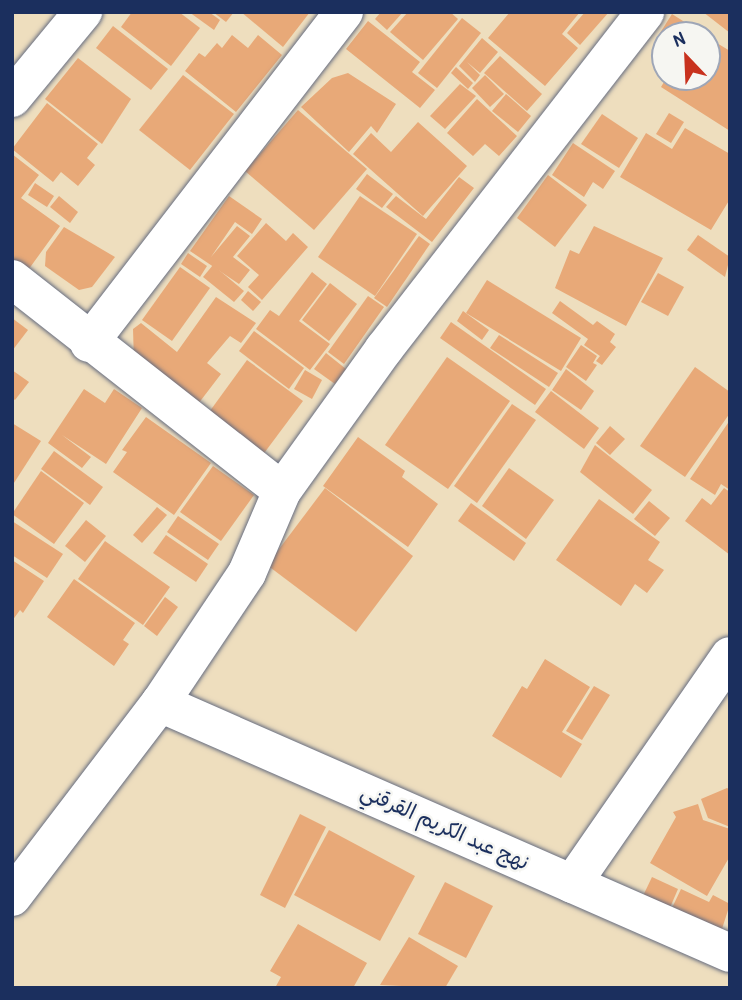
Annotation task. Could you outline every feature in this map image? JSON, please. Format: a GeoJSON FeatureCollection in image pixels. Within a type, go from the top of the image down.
{"type":"FeatureCollection","features":[{"type":"Feature","properties":{"kind":"street"},"geometry":{"type":"LineString","coordinates":[[12,98],[83,12]]}},
{"type":"Feature","properties":{"kind":"street"},"geometry":{"type":"LineString","coordinates":[[89,343],[344,12]]}},
{"type":"Feature","properties":{"kind":"street"},"geometry":{"type":"LineString","coordinates":[[12,897],[160,703],[247,573],[282,491],[384,349],[645,12]]}},
{"type":"Feature","properties":{"kind":"street"},"geometry":{"type":"LineString","coordinates":[[12,279],[89,343],[282,491]]}},
{"type":"Feature","properties":{"kind":"street"},"geometry":{"type":"LineString","coordinates":[[572,884],[730,656]]}},
{"type":"Feature","properties":{"kind":"street","name":"نهج عبد الكريم القرقني"},"geometry":{"type":"LineString","coordinates":[[160,703],[730,953]]}},
{"type":"Feature","properties":{"kind":"building"},"geometry":{"type":"Polygon","coordinates":[[[132,12],[179,12],[200,28],[171,66],[121,27],[132,12]]]}},
{"type":"Feature","properties":{"kind":"building"},"geometry":{"type":"Polygon","coordinates":[[[189,12],[209,12],[220,20],[214,30],[189,12]]]}},
{"type":"Feature","properties":{"kind":"building"},"geometry":{"type":"Polygon","coordinates":[[[213,12],[234,12],[226,22],[213,12]]]}},
{"type":"Feature","properties":{"kind":"building"},"geometry":{"type":"Polygon","coordinates":[[[241,12],[310,12],[283,47],[241,12]]]}},
{"type":"Feature","properties":{"kind":"building"},"geometry":{"type":"Polygon","coordinates":[[[381,12],[403,12],[387,30],[375,19],[381,12]]]}},
{"type":"Feature","properties":{"kind":"building"},"geometry":{"type":"Polygon","coordinates":[[[408,12],[450,12],[458,19],[423,60],[390,32],[408,12]]]}},
{"type":"Feature","properties":{"kind":"building"},"geometry":{"type":"Polygon","coordinates":[[[510,12],[580,12],[562,34],[578,48],[545,86],[488,38],[510,12]]]}},
{"type":"Feature","properties":{"kind":"building"},"geometry":{"type":"Polygon","coordinates":[[[585,12],[609,12],[580,45],[567,33],[585,12]]]}},
{"type":"Feature","properties":{"kind":"building"},"geometry":{"type":"Polygon","coordinates":[[[703,12],[730,12],[730,33],[721,26],[721,21],[715,21],[703,12]]]}},
{"type":"Feature","properties":{"kind":"building"},"geometry":{"type":"Polygon","coordinates":[[[672,14],[683,21],[668,21],[672,14]]]}},
{"type":"Feature","properties":{"kind":"building"},"geometry":{"type":"Polygon","coordinates":[[[462,18],[481,33],[437,88],[418,73],[462,18]]]}},
{"type":"Feature","properties":{"kind":"building"},"geometry":{"type":"Polygon","coordinates":[[[368,21],[420,62],[412,72],[435,90],[420,108],[346,49],[368,21]]]}},
{"type":"Feature","properties":{"kind":"building"},"geometry":{"type":"Polygon","coordinates":[[[113,26],[168,69],[151,90],[96,48],[113,26]]]}},
{"type":"Feature","properties":{"kind":"building"},"geometry":{"type":"Polygon","coordinates":[[[232,35],[248,48],[258,35],[282,55],[236,112],[185,71],[199,53],[205,57],[217,43],[222,48],[232,35]]]}},
{"type":"Feature","properties":{"kind":"building"},"geometry":{"type":"Polygon","coordinates":[[[482,38],[498,52],[480,73],[467,62],[480,75],[475,82],[459,66],[482,38]]]}},
{"type":"Feature","properties":{"kind":"building"},"geometry":{"type":"Polygon","coordinates":[[[721,46],[730,51],[730,131],[667,91],[721,91],[721,46]]]}},
{"type":"Feature","properties":{"kind":"building"},"geometry":{"type":"Polygon","coordinates":[[[500,56],[542,94],[527,111],[484,73],[500,56]]]}},
{"type":"Feature","properties":{"kind":"building"},"geometry":{"type":"Polygon","coordinates":[[[78,58],[131,99],[102,144],[45,99],[78,58]]]}},
{"type":"Feature","properties":{"kind":"building"},"geometry":{"type":"Polygon","coordinates":[[[456,67],[473,83],[468,89],[451,73],[456,67]]]}},
{"type":"Feature","properties":{"kind":"building"},"geometry":{"type":"Polygon","coordinates":[[[348,73],[396,104],[377,133],[371,126],[349,152],[301,107],[332,78],[348,73]]]}},
{"type":"Feature","properties":{"kind":"building"},"geometry":{"type":"Polygon","coordinates":[[[183,75],[234,114],[190,170],[139,130],[183,75]]]}},
{"type":"Feature","properties":{"kind":"building"},"geometry":{"type":"Polygon","coordinates":[[[485,75],[504,94],[490,107],[472,88],[485,75]]]}},
{"type":"Feature","properties":{"kind":"building"},"geometry":{"type":"Polygon","coordinates":[[[460,84],[476,96],[445,129],[430,116],[460,84]]]}},
{"type":"Feature","properties":{"kind":"building"},"geometry":{"type":"Polygon","coordinates":[[[506,94],[531,116],[518,132],[492,111],[506,94]]]}},
{"type":"Feature","properties":{"kind":"building"},"geometry":{"type":"Polygon","coordinates":[[[477,99],[517,136],[499,156],[485,144],[473,156],[447,133],[477,99]]]}},
{"type":"Feature","properties":{"kind":"building"},"geometry":{"type":"Polygon","coordinates":[[[47,103],[98,144],[87,158],[95,165],[78,186],[61,172],[53,182],[12,149],[47,103]]]}},
{"type":"Feature","properties":{"kind":"building"},"geometry":{"type":"Polygon","coordinates":[[[298,110],[367,169],[314,230],[245,171],[298,110]]]}},
{"type":"Feature","properties":{"kind":"building"},"geometry":{"type":"Polygon","coordinates":[[[669,113],[684,122],[671,143],[656,134],[669,113]]]}},
{"type":"Feature","properties":{"kind":"building"},"geometry":{"type":"Polygon","coordinates":[[[602,114],[638,138],[619,168],[581,144],[602,114]]]}},
{"type":"Feature","properties":{"kind":"building"},"geometry":{"type":"Polygon","coordinates":[[[418,122],[467,166],[423,216],[353,154],[371,133],[391,152],[418,122]]]}},
{"type":"Feature","properties":{"kind":"building"},"geometry":{"type":"Polygon","coordinates":[[[685,128],[730,154],[730,199],[711,230],[620,177],[646,133],[672,149],[685,128]]]}},
{"type":"Feature","properties":{"kind":"building"},"geometry":{"type":"Polygon","coordinates":[[[573,143],[615,171],[603,189],[593,182],[584,197],[552,175],[573,143]]]}},
{"type":"Feature","properties":{"kind":"building"},"geometry":{"type":"Polygon","coordinates":[[[12,154],[39,175],[21,198],[60,226],[26,273],[12,263],[12,154]]]}},
{"type":"Feature","properties":{"kind":"building"},"geometry":{"type":"Polygon","coordinates":[[[367,174],[393,194],[382,208],[356,189],[367,174]]]}},
{"type":"Feature","properties":{"kind":"building"},"geometry":{"type":"Polygon","coordinates":[[[548,175],[587,205],[555,247],[517,218],[548,175]]]}},
{"type":"Feature","properties":{"kind":"building"},"geometry":{"type":"Polygon","coordinates":[[[459,177],[474,188],[432,242],[386,207],[396,196],[426,219],[459,177]]]}},
{"type":"Feature","properties":{"kind":"building"},"geometry":{"type":"Polygon","coordinates":[[[35,183],[54,196],[47,207],[28,195],[35,183]]]}},
{"type":"Feature","properties":{"kind":"building"},"geometry":{"type":"Polygon","coordinates":[[[59,196],[78,212],[70,223],[50,207],[59,196]]]}},
{"type":"Feature","properties":{"kind":"building"},"geometry":{"type":"Polygon","coordinates":[[[229,196],[262,219],[252,234],[235,222],[211,257],[237,226],[250,236],[233,257],[250,270],[239,284],[190,251],[229,196]]]}},
{"type":"Feature","properties":{"kind":"building"},"geometry":{"type":"Polygon","coordinates":[[[360,196],[417,234],[375,296],[318,257],[360,196]]]}},
{"type":"Feature","properties":{"kind":"building"},"geometry":{"type":"Polygon","coordinates":[[[266,223],[286,241],[293,233],[308,247],[262,300],[248,287],[259,275],[237,256],[266,223]]]}},
{"type":"Feature","properties":{"kind":"building"},"geometry":{"type":"Polygon","coordinates":[[[594,226],[663,258],[626,326],[555,288],[570,250],[579,254],[594,226]]]}},
{"type":"Feature","properties":{"kind":"building"},"geometry":{"type":"Polygon","coordinates":[[[64,227],[115,257],[92,287],[79,290],[45,266],[46,252],[64,227]]]}},
{"type":"Feature","properties":{"kind":"building"},"geometry":{"type":"Polygon","coordinates":[[[698,235],[730,257],[725,277],[687,250],[698,235]]]}},
{"type":"Feature","properties":{"kind":"building"},"geometry":{"type":"Polygon","coordinates":[[[419,236],[430,244],[387,307],[374,298],[419,236]]]}},
{"type":"Feature","properties":{"kind":"building"},"geometry":{"type":"Polygon","coordinates":[[[188,253],[207,266],[200,277],[181,264],[188,253]]]}},
{"type":"Feature","properties":{"kind":"building"},"geometry":{"type":"Polygon","coordinates":[[[213,265],[244,291],[234,302],[203,277],[213,265]]]}},
{"type":"Feature","properties":{"kind":"building"},"geometry":{"type":"Polygon","coordinates":[[[180,267],[210,288],[172,341],[142,320],[180,267]]]}},
{"type":"Feature","properties":{"kind":"building"},"geometry":{"type":"Polygon","coordinates":[[[312,272],[327,284],[299,321],[330,344],[310,370],[256,329],[270,310],[279,316],[312,272]]]}},
{"type":"Feature","properties":{"kind":"building"},"geometry":{"type":"Polygon","coordinates":[[[658,273],[684,287],[668,316],[641,302],[658,273]]]}},
{"type":"Feature","properties":{"kind":"building"},"geometry":{"type":"Polygon","coordinates":[[[487,280],[581,338],[561,371],[466,313],[487,280]]]}},
{"type":"Feature","properties":{"kind":"building"},"geometry":{"type":"Polygon","coordinates":[[[330,283],[357,304],[329,341],[302,320],[330,283]]]}},
{"type":"Feature","properties":{"kind":"building"},"geometry":{"type":"Polygon","coordinates":[[[248,291],[261,302],[253,311],[241,300],[248,291]]]}},
{"type":"Feature","properties":{"kind":"building"},"geometry":{"type":"Polygon","coordinates":[[[368,296],[384,307],[344,364],[328,352],[368,296]]]}},
{"type":"Feature","properties":{"kind":"building"},"geometry":{"type":"Polygon","coordinates":[[[216,297],[256,323],[241,343],[230,336],[207,363],[221,374],[195,408],[134,362],[133,329],[141,323],[177,352],[216,297]]]}},
{"type":"Feature","properties":{"kind":"building"},"geometry":{"type":"Polygon","coordinates":[[[560,301],[593,325],[597,321],[615,334],[610,342],[616,347],[602,365],[596,361],[600,356],[584,345],[588,339],[552,313],[560,301]]]}},
{"type":"Feature","properties":{"kind":"building"},"geometry":{"type":"Polygon","coordinates":[[[463,311],[489,330],[482,340],[457,321],[463,311]]]}},
{"type":"Feature","properties":{"kind":"building"},"geometry":{"type":"Polygon","coordinates":[[[12,318],[28,330],[12,351],[12,318]]]}},
{"type":"Feature","properties":{"kind":"building"},"geometry":{"type":"Polygon","coordinates":[[[451,322],[546,389],[535,405],[440,338],[451,322]]]}},
{"type":"Feature","properties":{"kind":"building"},"geometry":{"type":"Polygon","coordinates":[[[254,331],[304,368],[289,389],[239,351],[254,331]]]}},
{"type":"Feature","properties":{"kind":"building"},"geometry":{"type":"Polygon","coordinates":[[[499,335],[558,373],[549,387],[490,348],[499,335]]]}},
{"type":"Feature","properties":{"kind":"building"},"geometry":{"type":"Polygon","coordinates":[[[581,345],[597,356],[593,363],[597,365],[586,381],[566,367],[581,345]]]}},
{"type":"Feature","properties":{"kind":"building"},"geometry":{"type":"Polygon","coordinates":[[[326,353],[346,369],[335,384],[314,369],[326,353]]]}},
{"type":"Feature","properties":{"kind":"building"},"geometry":{"type":"Polygon","coordinates":[[[447,357],[510,401],[448,489],[385,445],[447,357]]]}},
{"type":"Feature","properties":{"kind":"building"},"geometry":{"type":"Polygon","coordinates":[[[247,360],[303,401],[262,456],[207,415],[247,360]]]}},
{"type":"Feature","properties":{"kind":"building"},"geometry":{"type":"Polygon","coordinates":[[[695,367],[730,392],[730,413],[685,477],[640,446],[695,367]]]}},
{"type":"Feature","properties":{"kind":"building"},"geometry":{"type":"Polygon","coordinates":[[[566,369],[594,391],[581,410],[552,390],[566,369]]]}},
{"type":"Feature","properties":{"kind":"building"},"geometry":{"type":"Polygon","coordinates":[[[12,370],[29,382],[15,400],[12,398],[12,370]]]}},
{"type":"Feature","properties":{"kind":"building"},"geometry":{"type":"Polygon","coordinates":[[[305,370],[322,380],[312,399],[294,389],[305,370]]]}},
{"type":"Feature","properties":{"kind":"building"},"geometry":{"type":"Polygon","coordinates":[[[84,389],[105,403],[114,389],[142,408],[106,464],[62,435],[91,457],[82,468],[48,443],[84,389]]]}},
{"type":"Feature","properties":{"kind":"building"},"geometry":{"type":"Polygon","coordinates":[[[551,391],[599,428],[584,449],[535,412],[551,391]]]}},
{"type":"Feature","properties":{"kind":"building"},"geometry":{"type":"Polygon","coordinates":[[[512,404],[536,420],[477,503],[454,486],[512,404]]]}},
{"type":"Feature","properties":{"kind":"building"},"geometry":{"type":"Polygon","coordinates":[[[146,417],[211,463],[174,515],[113,472],[127,452],[122,450],[146,417]]]}},
{"type":"Feature","properties":{"kind":"building"},"geometry":{"type":"Polygon","coordinates":[[[730,420],[730,490],[721,484],[715,495],[690,479],[730,420]]]}},
{"type":"Feature","properties":{"kind":"building"},"geometry":{"type":"Polygon","coordinates":[[[12,423],[41,441],[12,486],[12,423]]]}},
{"type":"Feature","properties":{"kind":"building"},"geometry":{"type":"Polygon","coordinates":[[[610,426],[625,439],[610,455],[596,443],[610,426]]]}},
{"type":"Feature","properties":{"kind":"building"},"geometry":{"type":"Polygon","coordinates":[[[358,437],[405,471],[402,477],[438,504],[408,547],[323,486],[358,437]]]}},
{"type":"Feature","properties":{"kind":"building"},"geometry":{"type":"Polygon","coordinates":[[[595,445],[652,490],[633,514],[580,472],[595,445]]]}},
{"type":"Feature","properties":{"kind":"building"},"geometry":{"type":"Polygon","coordinates":[[[54,451],[103,487],[90,505],[41,469],[54,451]]]}},
{"type":"Feature","properties":{"kind":"building"},"geometry":{"type":"Polygon","coordinates":[[[213,466],[254,495],[221,541],[180,512],[213,466]]]}},
{"type":"Feature","properties":{"kind":"building"},"geometry":{"type":"Polygon","coordinates":[[[509,468],[554,500],[526,539],[482,506],[509,468]]]}},
{"type":"Feature","properties":{"kind":"building"},"geometry":{"type":"Polygon","coordinates":[[[41,471],[84,503],[54,544],[12,514],[41,471]]]}},
{"type":"Feature","properties":{"kind":"building"},"geometry":{"type":"Polygon","coordinates":[[[325,488],[413,556],[356,632],[267,565],[325,488]]]}},
{"type":"Feature","properties":{"kind":"building"},"geometry":{"type":"Polygon","coordinates":[[[724,488],[730,492],[730,555],[685,521],[702,498],[711,505],[724,488]]]}},
{"type":"Feature","properties":{"kind":"building"},"geometry":{"type":"Polygon","coordinates":[[[599,499],[660,542],[648,560],[664,570],[647,593],[635,584],[621,606],[556,560],[599,499]]]}},
{"type":"Feature","properties":{"kind":"building"},"geometry":{"type":"Polygon","coordinates":[[[649,501],[670,518],[655,536],[634,519],[649,501]]]}},
{"type":"Feature","properties":{"kind":"building"},"geometry":{"type":"Polygon","coordinates":[[[471,503],[526,543],[514,561],[458,521],[471,503]]]}},
{"type":"Feature","properties":{"kind":"building"},"geometry":{"type":"Polygon","coordinates":[[[157,507],[167,515],[142,543],[133,535],[157,507]]]}},
{"type":"Feature","properties":{"kind":"building"},"geometry":{"type":"Polygon","coordinates":[[[178,516],[219,544],[208,560],[167,532],[178,516]]]}},
{"type":"Feature","properties":{"kind":"building"},"geometry":{"type":"Polygon","coordinates":[[[86,520],[106,536],[85,562],[65,546],[86,520]]]}},
{"type":"Feature","properties":{"kind":"building"},"geometry":{"type":"Polygon","coordinates":[[[12,521],[63,554],[47,578],[12,555],[12,521]]]}},
{"type":"Feature","properties":{"kind":"building"},"geometry":{"type":"Polygon","coordinates":[[[166,535],[208,564],[196,582],[153,553],[166,535]]]}},
{"type":"Feature","properties":{"kind":"building"},"geometry":{"type":"Polygon","coordinates":[[[105,541],[170,587],[143,625],[78,579],[105,541]]]}},
{"type":"Feature","properties":{"kind":"building"},"geometry":{"type":"Polygon","coordinates":[[[12,560],[44,581],[23,613],[20,610],[12,621],[12,560]]]}},
{"type":"Feature","properties":{"kind":"building"},"geometry":{"type":"Polygon","coordinates":[[[74,579],[135,623],[123,640],[129,644],[114,666],[47,617],[74,579]]]}},
{"type":"Feature","properties":{"kind":"building"},"geometry":{"type":"Polygon","coordinates":[[[165,597],[178,607],[157,636],[144,626],[165,597]]]}},
{"type":"Feature","properties":{"kind":"building"},"geometry":{"type":"Polygon","coordinates":[[[545,659],[590,687],[562,732],[582,744],[561,778],[492,736],[522,686],[527,689],[545,659]]]}},
{"type":"Feature","properties":{"kind":"building"},"geometry":{"type":"Polygon","coordinates":[[[594,686],[610,695],[582,740],[566,731],[594,686]]]}},
{"type":"Feature","properties":{"kind":"building"},"geometry":{"type":"Polygon","coordinates":[[[727,788],[730,790],[730,827],[708,818],[701,799],[727,788]]]}},
{"type":"Feature","properties":{"kind":"building"},"geometry":{"type":"Polygon","coordinates":[[[698,804],[703,820],[730,829],[730,856],[707,896],[650,863],[676,817],[673,812],[698,804]]]}},
{"type":"Feature","properties":{"kind":"building"},"geometry":{"type":"Polygon","coordinates":[[[300,814],[326,827],[285,908],[260,895],[300,814]]]}},
{"type":"Feature","properties":{"kind":"building"},"geometry":{"type":"Polygon","coordinates":[[[329,830],[415,876],[380,941],[294,895],[329,830]]]}},
{"type":"Feature","properties":{"kind":"building"},"geometry":{"type":"Polygon","coordinates":[[[652,877],[678,889],[669,910],[642,898],[652,877]]]}},
{"type":"Feature","properties":{"kind":"building"},"geometry":{"type":"Polygon","coordinates":[[[445,882],[493,906],[466,958],[418,934],[445,882]]]}},
{"type":"Feature","properties":{"kind":"building"},"geometry":{"type":"Polygon","coordinates":[[[681,889],[709,902],[713,895],[730,904],[720,935],[671,910],[681,889]]]}},
{"type":"Feature","properties":{"kind":"building"},"geometry":{"type":"Polygon","coordinates":[[[298,924],[367,963],[353,988],[275,988],[281,977],[270,971],[298,924]]]}},
{"type":"Feature","properties":{"kind":"building"},"geometry":{"type":"Polygon","coordinates":[[[409,937],[458,966],[445,988],[380,985],[409,937]]]}}]}
